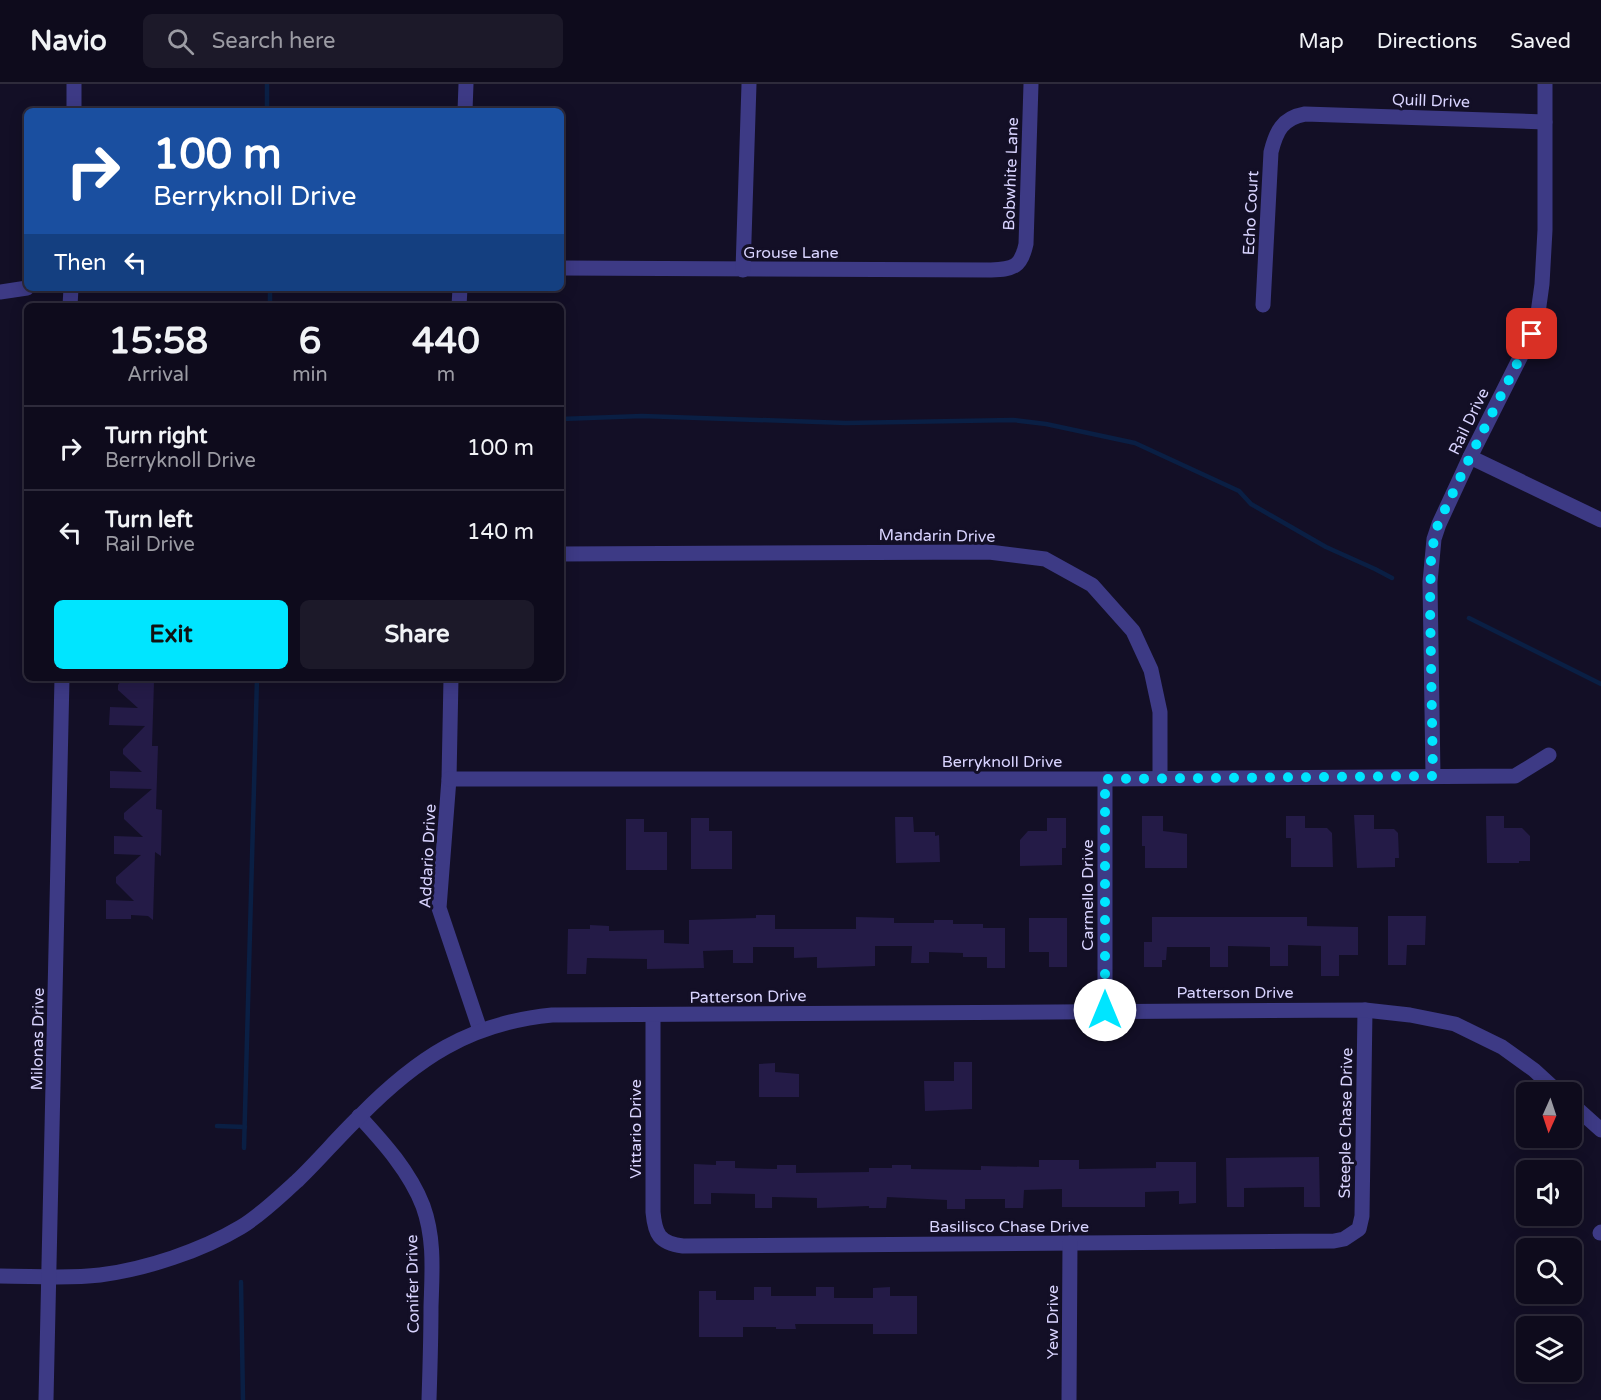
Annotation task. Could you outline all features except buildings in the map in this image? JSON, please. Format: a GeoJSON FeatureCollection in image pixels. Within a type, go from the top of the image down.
{"type":"FeatureCollection","features":[{"type":"Feature","properties":{"kind":"street"},"geometry":{"type":"LineString","coordinates":[[74,84],[74,108]]}},
{"type":"Feature","properties":{"kind":"street"},"geometry":{"type":"LineString","coordinates":[[465,108],[466,84]]}},
{"type":"Feature","properties":{"kind":"street"},"geometry":{"type":"LineString","coordinates":[[743,270],[749,84]]}},
{"type":"Feature","properties":{"kind":"street","name":"Bobwhite Lane"},"geometry":{"type":"LineString","coordinates":[[1019,264],[1026,244],[1031,84]]}},
{"type":"Feature","properties":{"kind":"street","name":"Rail Drive"},"geometry":{"type":"LineString","coordinates":[[1433,776],[1430,647],[1431,560],[1438,524],[1532,334],[1538,313],[1545,230],[1545,84]]}},
{"type":"Feature","properties":{"kind":"street","name":"Quill Drive"},"geometry":{"type":"LineString","coordinates":[[1282,124],[1295,116],[1305,114],[1545,122]]}},
{"type":"Feature","properties":{"kind":"street","name":"Echo Court"},"geometry":{"type":"LineString","coordinates":[[1263,305],[1271,152],[1275,136],[1282,124]]}},
{"type":"Feature","properties":{"kind":"street","name":"Grouse Lane"},"geometry":{"type":"LineString","coordinates":[[564,267],[991,270],[1012,268],[1019,264]]}},
{"type":"Feature","properties":{"kind":"street"},"geometry":{"type":"LineString","coordinates":[[0,292],[24,288]]}},
{"type":"Feature","properties":{"kind":"street"},"geometry":{"type":"LineString","coordinates":[[1470,457],[1601,520]]}},
{"type":"Feature","properties":{"kind":"street","name":"Mandarin Drive"},"geometry":{"type":"LineString","coordinates":[[564,554],[989,552],[1045,559],[1092,585],[1133,631],[1151,670],[1160,712],[1160,778]]}},
{"type":"Feature","properties":{"kind":"street","name":"Milonas Drive"},"geometry":{"type":"LineString","coordinates":[[46,1400],[62,681]]}},
{"type":"Feature","properties":{"kind":"street","name":"Addario Drive"},"geometry":{"type":"LineString","coordinates":[[451,681],[449,778],[439,908],[480,1030]]}},
{"type":"Feature","properties":{"kind":"street","name":"Berryknoll Drive"},"geometry":{"type":"LineString","coordinates":[[449,778],[1105,779],[1515,776],[1549,755]]}},
{"type":"Feature","properties":{"kind":"street","name":"Carmello Drive"},"geometry":{"type":"LineString","coordinates":[[1105,779],[1105,1010]]}},
{"type":"Feature","properties":{"kind":"street","name":"Patterson Drive"},"geometry":{"type":"LineString","coordinates":[[0,1276],[101,1275],[167,1259],[223,1237],[243,1226],[274,1201],[313,1165],[359,1116],[415,1066],[446,1045],[480,1030],[506,1022],[541,1016],[1105,1010],[1365,1010],[1410,1015],[1455,1024],[1502,1047],[1547,1082]]}},
{"type":"Feature","properties":{"kind":"street","name":"Steeple Chase Drive"},"geometry":{"type":"LineString","coordinates":[[1354,1234],[1359,1229],[1362,1216],[1365,1010]]}},
{"type":"Feature","properties":{"kind":"street","name":"Vittario Drive"},"geometry":{"type":"LineString","coordinates":[[652,1015],[652,1212],[654,1229],[663,1240]]}},
{"type":"Feature","properties":{"kind":"street"},"geometry":{"type":"LineString","coordinates":[[1582,1113],[1601,1130]]}},
{"type":"Feature","properties":{"kind":"street","name":"Conifer Drive"},"geometry":{"type":"LineString","coordinates":[[359,1116],[384,1144],[411,1182],[423,1206],[430,1230],[433,1255],[429,1400]]}},
{"type":"Feature","properties":{"kind":"street","name":"Basilisco Chase Drive"},"geometry":{"type":"LineString","coordinates":[[663,1240],[671,1245],[683,1246],[1334,1241],[1354,1234]]}},
{"type":"Feature","properties":{"kind":"street","name":"Yew Drive"},"geometry":{"type":"LineString","coordinates":[[1069,1400],[1070,1243]]}},
{"type":"Feature","properties":{"kind":"waterway"},"geometry":{"type":"LineString","coordinates":[[267,84],[267,108]]}},
{"type":"Feature","properties":{"kind":"waterway"},"geometry":{"type":"LineString","coordinates":[[270,291],[270,303]]}},
{"type":"Feature","properties":{"kind":"waterway"},"geometry":{"type":"LineString","coordinates":[[564,419],[642,416],[846,423],[1013,420],[1046,424],[1135,443],[1239,491],[1251,504],[1326,547],[1392,578]]}},
{"type":"Feature","properties":{"kind":"waterway"},"geometry":{"type":"LineString","coordinates":[[1469,618],[1601,684]]}},
{"type":"Feature","properties":{"kind":"waterway"},"geometry":{"type":"LineString","coordinates":[[244,1148],[257,681]]}},
{"type":"Feature","properties":{"kind":"waterway"},"geometry":{"type":"LineString","coordinates":[[217,1126],[245,1127]]}},
{"type":"Feature","properties":{"kind":"waterway"},"geometry":{"type":"LineString","coordinates":[[241,1282],[243,1400]]}},
{"type":"Feature","properties":{"kind":"route"},"geometry":{"type":"LineString","coordinates":[[1105,1010],[1105,779],[1433,776],[1430,582],[1434,539],[1438,524],[1470,457],[1532,334]]}}]}
